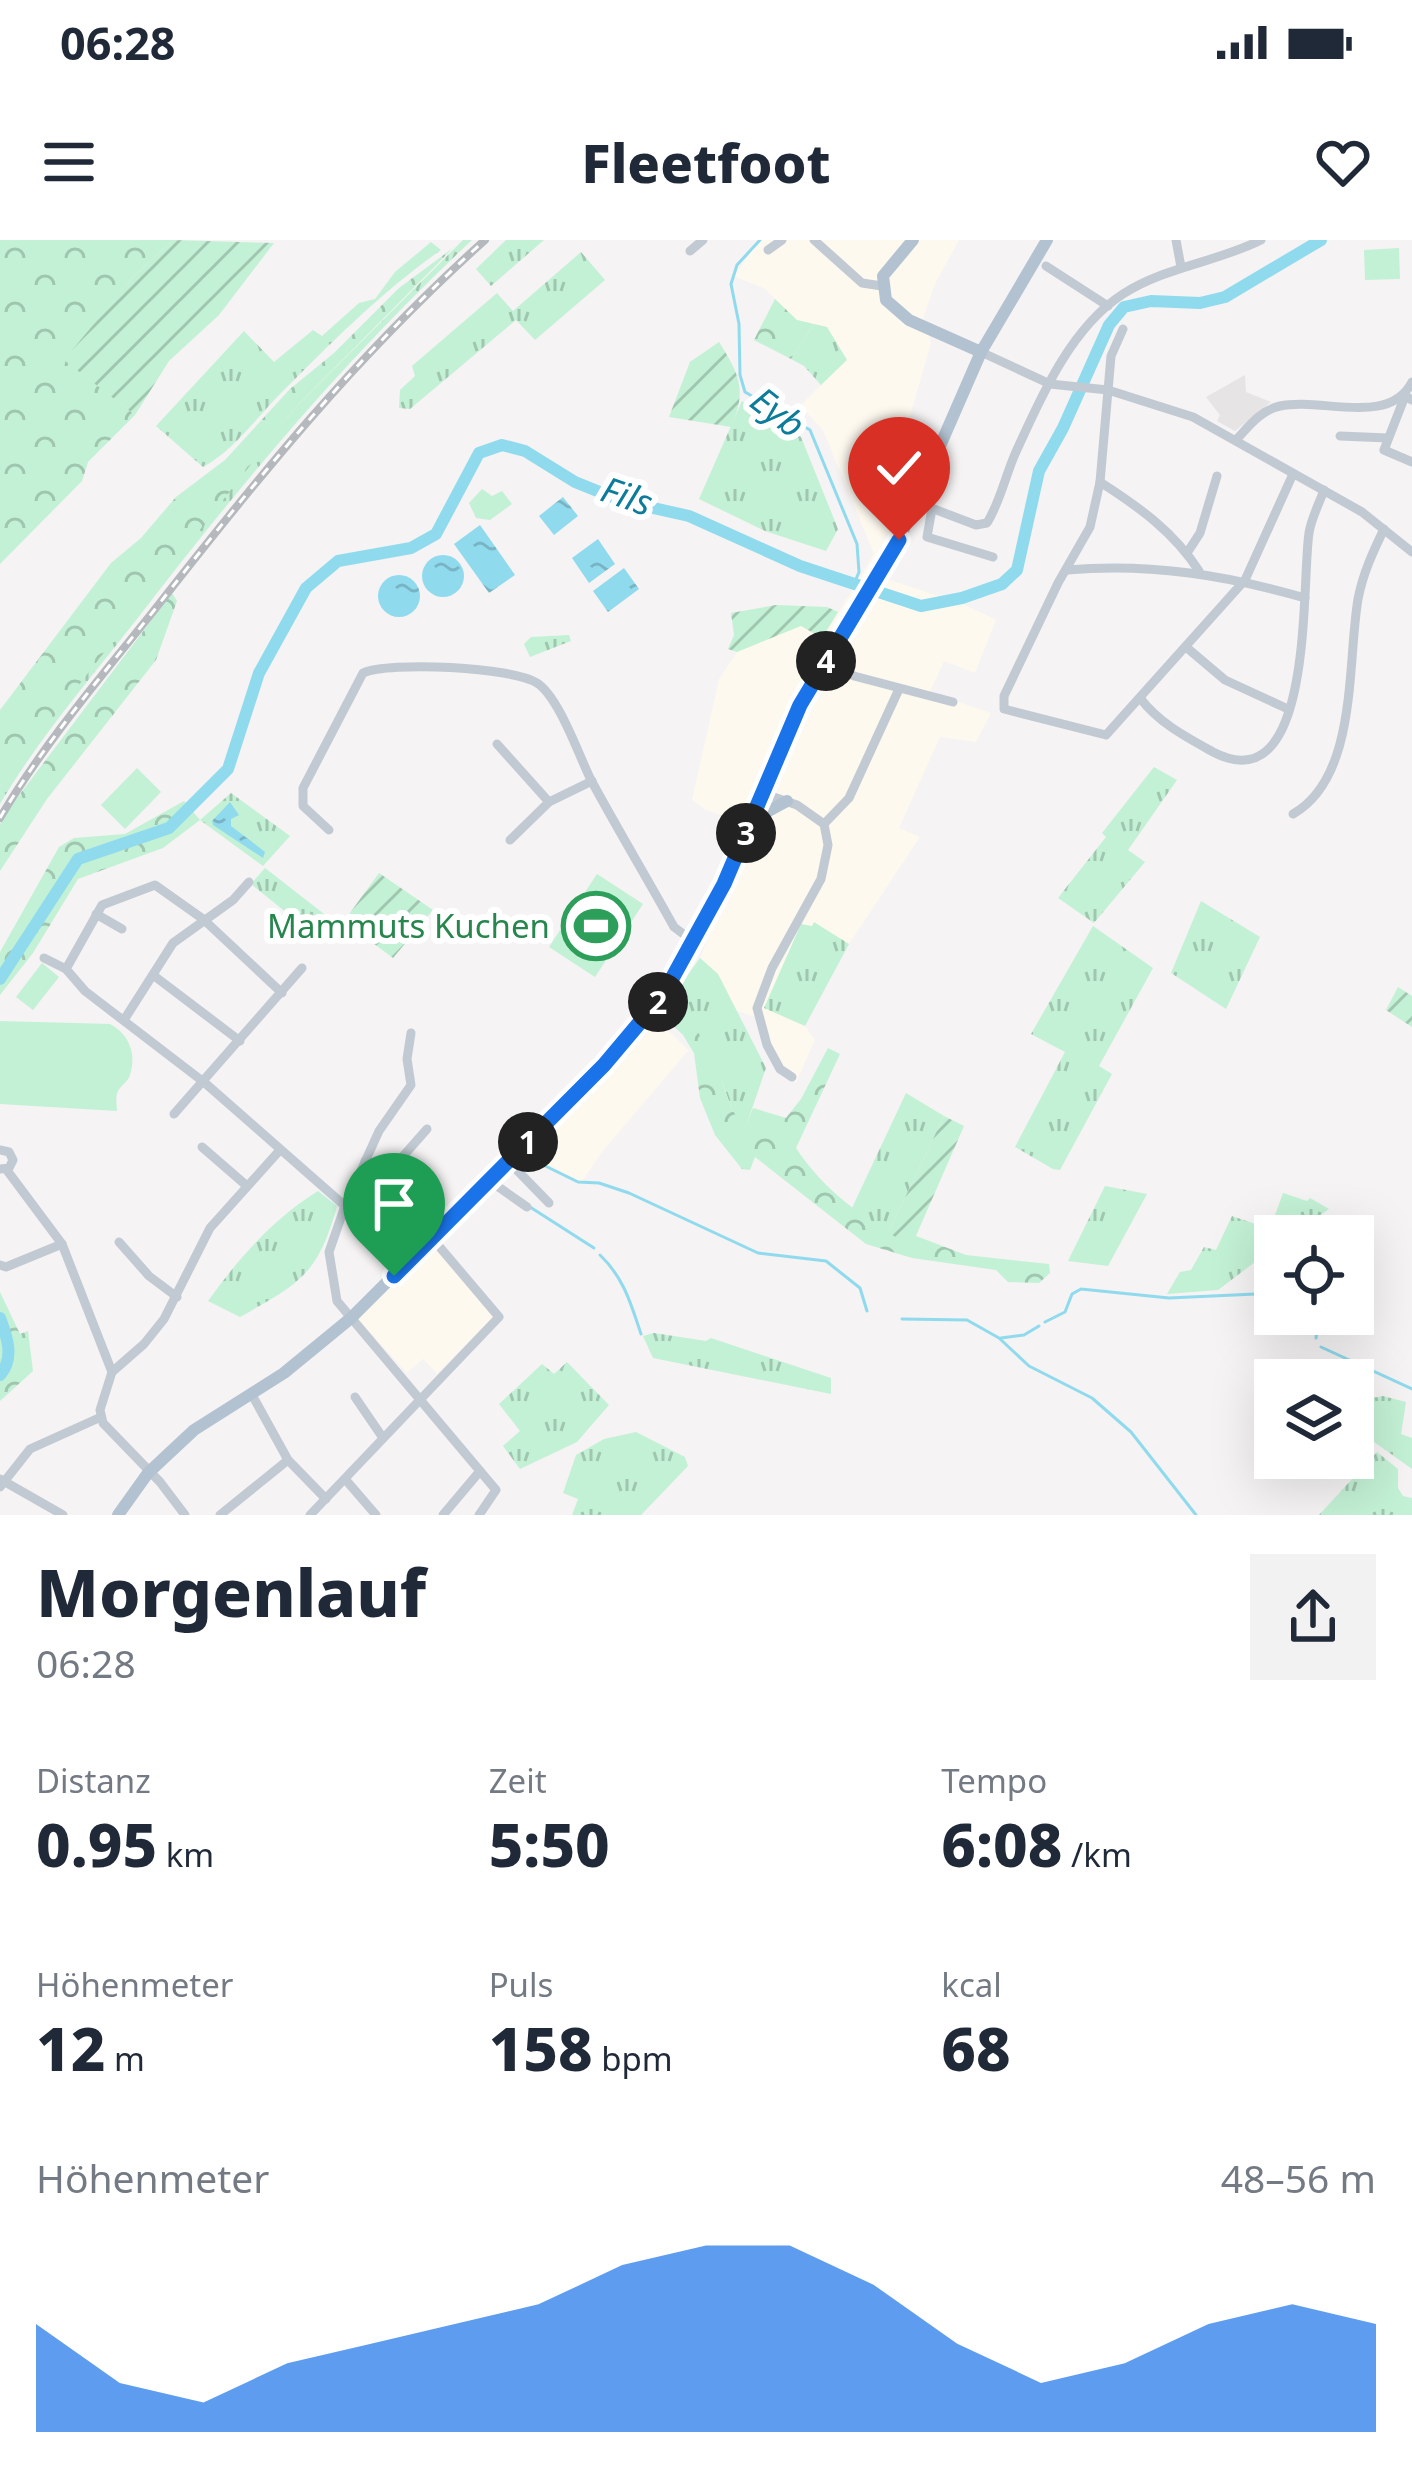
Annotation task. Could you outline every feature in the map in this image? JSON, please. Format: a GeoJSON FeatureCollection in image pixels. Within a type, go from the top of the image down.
{"type":"FeatureCollection","features":[{"type":"Feature","properties":{"kind":"main road"},"geometry":{"type":"LineString","coordinates":[[913,240],[890,264],[882,286],[886,300],[898,314],[982,352]]}},
{"type":"Feature","properties":{"kind":"main road"},"geometry":{"type":"LineString","coordinates":[[118,1515],[148,1473],[205,1420],[284,1372],[351,1318],[642,1023],[694,942],[800,705],[908,521],[982,352],[1047,240]]}},
{"type":"Feature","properties":{"kind":"main road"},"geometry":{"type":"LineString","coordinates":[[751,821],[764,810],[788,802]]}},
{"type":"Feature","properties":{"kind":"street"},"geometry":{"type":"LineString","coordinates":[[690,251],[703,240]]}},
{"type":"Feature","properties":{"kind":"street"},"geometry":{"type":"LineString","coordinates":[[768,250],[782,240]]}},
{"type":"Feature","properties":{"kind":"street"},"geometry":{"type":"LineString","coordinates":[[814,240],[862,283],[882,286]]}},
{"type":"Feature","properties":{"kind":"street"},"geometry":{"type":"LineString","coordinates":[[1176,240],[1181,267]]}},
{"type":"Feature","properties":{"kind":"street"},"geometry":{"type":"LineString","coordinates":[[993,557],[927,537],[929,508],[976,525],[987,523],[1050,384],[1079,335],[1108,305],[1125,292],[1181,267],[1234,254],[1261,240]]}},
{"type":"Feature","properties":{"kind":"street"},"geometry":{"type":"LineString","coordinates":[[1046,266],[1108,305]]}},
{"type":"Feature","properties":{"kind":"street"},"geometry":{"type":"LineString","coordinates":[[1123,329],[1111,356],[1100,482],[1090,527],[1004,696],[1004,709],[1106,734],[1245,580],[1293,474]]}},
{"type":"Feature","properties":{"kind":"street"},"geometry":{"type":"LineString","coordinates":[[982,352],[1050,384],[1108,390],[1193,417],[1324,490],[1412,552]]}},
{"type":"Feature","properties":{"kind":"street"},"geometry":{"type":"LineString","coordinates":[[1412,382],[1384,450],[1412,462]]}},
{"type":"Feature","properties":{"kind":"street"},"geometry":{"type":"LineString","coordinates":[[1236,440],[1259,416],[1278,406],[1388,405],[1408,398]]}},
{"type":"Feature","properties":{"kind":"street"},"geometry":{"type":"LineString","coordinates":[[1340,436],[1388,438]]}},
{"type":"Feature","properties":{"kind":"street"},"geometry":{"type":"LineString","coordinates":[[1187,553],[1200,533],[1217,476]]}},
{"type":"Feature","properties":{"kind":"street"},"geometry":{"type":"LineString","coordinates":[[1100,482],[1144,511],[1187,553],[1199,572]]}},
{"type":"Feature","properties":{"kind":"street"},"geometry":{"type":"LineString","coordinates":[[1140,698],[1155,717],[1230,760],[1268,754],[1288,710],[1304,647],[1309,530],[1324,490]]}},
{"type":"Feature","properties":{"kind":"street"},"geometry":{"type":"LineString","coordinates":[[1293,814],[1312,802],[1331,766],[1348,710],[1364,569],[1384,529]]}},
{"type":"Feature","properties":{"kind":"street"},"geometry":{"type":"LineString","coordinates":[[1067,570],[1114,566],[1199,572],[1305,598]]}},
{"type":"Feature","properties":{"kind":"street"},"geometry":{"type":"LineString","coordinates":[[1186,647],[1225,680],[1288,710]]}},
{"type":"Feature","properties":{"kind":"street"},"geometry":{"type":"LineString","coordinates":[[825,662],[854,676],[953,702]]}},
{"type":"Feature","properties":{"kind":"street"},"geometry":{"type":"LineString","coordinates":[[329,830],[303,806],[303,788],[356,681],[371,670],[435,666],[537,683],[548,694],[674,927],[694,942]]}},
{"type":"Feature","properties":{"kind":"street"},"geometry":{"type":"LineString","coordinates":[[824,824],[849,798],[899,688]]}},
{"type":"Feature","properties":{"kind":"street"},"geometry":{"type":"LineString","coordinates":[[497,744],[549,802]]}},
{"type":"Feature","properties":{"kind":"street"},"geometry":{"type":"LineString","coordinates":[[510,840],[549,802],[592,781]]}},
{"type":"Feature","properties":{"kind":"street"},"geometry":{"type":"LineString","coordinates":[[763,793],[824,824],[828,845],[821,879],[772,968],[757,1008],[766,1046],[780,1069],[792,1077]]}},
{"type":"Feature","properties":{"kind":"street"},"geometry":{"type":"LineString","coordinates":[[124,1020],[173,943],[233,900],[249,882]]}},
{"type":"Feature","properties":{"kind":"street"},"geometry":{"type":"LineString","coordinates":[[66,969],[106,901],[155,885],[203,919],[282,993]]}},
{"type":"Feature","properties":{"kind":"street"},"geometry":{"type":"LineString","coordinates":[[96,914],[122,929]]}},
{"type":"Feature","properties":{"kind":"street"},"geometry":{"type":"LineString","coordinates":[[44,958],[66,969],[85,991],[205,1083],[345,1206]]}},
{"type":"Feature","properties":{"kind":"street"},"geometry":{"type":"LineString","coordinates":[[174,1114],[302,968]]}},
{"type":"Feature","properties":{"kind":"street"},"geometry":{"type":"LineString","coordinates":[[153,975],[240,1041]]}},
{"type":"Feature","properties":{"kind":"street"},"geometry":{"type":"LineString","coordinates":[[411,1033],[407,1059],[411,1085],[379,1132],[328,1252],[336,1299],[496,1490],[479,1515]]}},
{"type":"Feature","properties":{"kind":"street"},"geometry":{"type":"LineString","coordinates":[[365,1161],[382,1172],[390,1171],[428,1129]]}},
{"type":"Feature","properties":{"kind":"street"},"geometry":{"type":"LineString","coordinates":[[202,1147],[247,1186]]}},
{"type":"Feature","properties":{"kind":"street"},"geometry":{"type":"LineString","coordinates":[[0,1150],[12,1157],[3,1169],[62,1244],[112,1372],[101,1418]]}},
{"type":"Feature","properties":{"kind":"street"},"geometry":{"type":"LineString","coordinates":[[112,1372],[144,1344],[177,1297],[210,1228],[280,1150]]}},
{"type":"Feature","properties":{"kind":"street"},"geometry":{"type":"LineString","coordinates":[[509,1162],[549,1203]]}},
{"type":"Feature","properties":{"kind":"street"},"geometry":{"type":"LineString","coordinates":[[490,1180],[527,1207]]}},
{"type":"Feature","properties":{"kind":"street"},"geometry":{"type":"LineString","coordinates":[[310,1515],[496,1322],[497,1310],[432,1238]]}},
{"type":"Feature","properties":{"kind":"street"},"geometry":{"type":"LineString","coordinates":[[118,1242],[149,1276],[177,1297]]}},
{"type":"Feature","properties":{"kind":"street"},"geometry":{"type":"LineString","coordinates":[[0,1265],[62,1244]]}},
{"type":"Feature","properties":{"kind":"street"},"geometry":{"type":"LineString","coordinates":[[251,1394],[288,1460],[326,1499]]}},
{"type":"Feature","properties":{"kind":"street"},"geometry":{"type":"LineString","coordinates":[[355,1397],[383,1438]]}},
{"type":"Feature","properties":{"kind":"street"},"geometry":{"type":"LineString","coordinates":[[101,1418],[185,1515]]}},
{"type":"Feature","properties":{"kind":"street"},"geometry":{"type":"LineString","coordinates":[[63,1515],[48,1511],[2,1482],[30,1448],[101,1418]]}},
{"type":"Feature","properties":{"kind":"street"},"geometry":{"type":"LineString","coordinates":[[220,1515],[288,1460]]}},
{"type":"Feature","properties":{"kind":"street"},"geometry":{"type":"LineString","coordinates":[[443,1515],[480,1471]]}},
{"type":"Feature","properties":{"kind":"street"},"geometry":{"type":"LineString","coordinates":[[344,1479],[376,1515]]}},
{"type":"Feature","properties":{"kind":"shaded area"},"geometry":{"type":"Polygon","coordinates":[[[759,240],[959,240],[923,318],[931,343],[908,423],[929,441],[912,502],[872,574],[996,620],[975,673],[944,661],[930,692],[991,713],[976,742],[940,737],[899,828],[920,837],[849,944],[812,927],[764,1007],[805,1026],[815,1040],[796,1083],[778,1069],[759,1018],[737,1011],[718,974],[700,958],[754,825],[706,810],[692,800],[719,679],[737,652],[801,625],[823,638],[874,554],[823,430],[800,406],[847,359],[827,327],[797,320],[765,289],[734,276],[759,240]]]}},
{"type":"Feature","properties":{"kind":"shaded area"},"geometry":{"type":"Polygon","coordinates":[[[1245,375],[1246,392],[1271,402],[1235,431],[1217,421],[1220,415],[1206,397],[1245,375]]]}},
{"type":"Feature","properties":{"kind":"shaded area"},"geometry":{"type":"Polygon","coordinates":[[[656,1019],[689,1050],[582,1182],[526,1154],[656,1019]]]}},
{"type":"Feature","properties":{"kind":"shaded area"},"geometry":{"type":"Polygon","coordinates":[[[433,1246],[495,1315],[437,1374],[423,1359],[407,1373],[358,1319],[433,1246]]]}},
{"type":"Feature","properties":{"kind":"green space"},"geometry":{"type":"Polygon","coordinates":[[[0,240],[173,240],[132,278],[65,360],[135,415],[88,462],[82,481],[0,564],[0,240]]]}},
{"type":"Feature","properties":{"kind":"green space"},"geometry":{"type":"Polygon","coordinates":[[[173,240],[274,243],[219,315],[169,361],[135,415],[64,360],[132,278],[173,240]]]}},
{"type":"Feature","properties":{"kind":"green space"},"geometry":{"type":"Polygon","coordinates":[[[463,240],[472,240],[338,376],[216,518],[66,709],[0,804],[0,786],[40,730],[294,409],[463,240]]]}},
{"type":"Feature","properties":{"kind":"green space"},"geometry":{"type":"Polygon","coordinates":[[[506,240],[544,240],[491,286],[476,269],[506,240]]]}},
{"type":"Feature","properties":{"kind":"green space"},"geometry":{"type":"Polygon","coordinates":[[[431,242],[441,250],[356,319],[214,461],[203,467],[156,426],[244,331],[274,362],[313,330],[322,336],[359,303],[375,299],[395,272],[431,242]]]}},
{"type":"Feature","properties":{"kind":"green space"},"geometry":{"type":"Polygon","coordinates":[[[453,248],[294,409],[0,786],[0,710],[111,563],[141,538],[176,497],[225,460],[290,389],[399,288],[453,248]]]}},
{"type":"Feature","properties":{"kind":"green space"},"geometry":{"type":"Polygon","coordinates":[[[1399,248],[1400,279],[1365,280],[1364,250],[1399,248]]]}},
{"type":"Feature","properties":{"kind":"green space"},"geometry":{"type":"Polygon","coordinates":[[[581,252],[605,280],[535,340],[516,320],[410,409],[399,408],[400,390],[415,376],[412,366],[497,293],[513,311],[581,252]]]}},
{"type":"Feature","properties":{"kind":"green space"},"geometry":{"type":"Polygon","coordinates":[[[775,299],[797,320],[814,324],[791,359],[754,340],[775,299]]]}},
{"type":"Feature","properties":{"kind":"green space"},"geometry":{"type":"Polygon","coordinates":[[[814,324],[827,327],[847,360],[821,385],[791,359],[814,324]]]}},
{"type":"Feature","properties":{"kind":"green space"},"geometry":{"type":"Polygon","coordinates":[[[719,342],[739,383],[731,427],[669,417],[690,362],[719,342]]]}},
{"type":"Feature","properties":{"kind":"green space"},"geometry":{"type":"Polygon","coordinates":[[[742,401],[801,437],[838,529],[826,551],[765,531],[699,499],[742,401]]]}},
{"type":"Feature","properties":{"kind":"green space"},"geometry":{"type":"Polygon","coordinates":[[[482,489],[492,496],[502,491],[512,504],[490,520],[476,518],[469,503],[482,489]]]}},
{"type":"Feature","properties":{"kind":"green space"},"geometry":{"type":"Polygon","coordinates":[[[172,593],[177,601],[156,660],[47,799],[0,871],[0,824],[11,806],[172,593]]]}},
{"type":"Feature","properties":{"kind":"green space"},"geometry":{"type":"Polygon","coordinates":[[[776,605],[827,607],[838,612],[822,638],[801,626],[737,652],[728,649],[734,635],[731,613],[776,605]]]}},
{"type":"Feature","properties":{"kind":"green space"},"geometry":{"type":"Polygon","coordinates":[[[569,635],[571,641],[530,657],[524,644],[531,637],[569,635]]]}},
{"type":"Feature","properties":{"kind":"green space"},"geometry":{"type":"Polygon","coordinates":[[[1154,767],[1177,780],[1128,850],[1145,862],[1094,923],[1058,898],[1154,767]]]}},
{"type":"Feature","properties":{"kind":"green space"},"geometry":{"type":"Polygon","coordinates":[[[137,768],[161,792],[125,829],[101,805],[137,768]]]}},
{"type":"Feature","properties":{"kind":"green space"},"geometry":{"type":"Polygon","coordinates":[[[231,793],[290,836],[263,866],[200,820],[231,793]]]}},
{"type":"Feature","properties":{"kind":"green space"},"geometry":{"type":"Polygon","coordinates":[[[184,801],[200,820],[163,848],[78,879],[33,953],[0,995],[0,952],[59,847],[74,838],[125,834],[184,801]]]}},
{"type":"Feature","properties":{"kind":"green space"},"geometry":{"type":"Polygon","coordinates":[[[265,868],[337,924],[323,942],[251,884],[265,868]]]}},
{"type":"Feature","properties":{"kind":"green space"},"geometry":{"type":"Polygon","coordinates":[[[379,873],[433,910],[393,958],[349,925],[347,917],[379,873]]]}},
{"type":"Feature","properties":{"kind":"green space","name":"Mammuts Kuchen"},"geometry":{"type":"Polygon","coordinates":[[[597,874],[643,904],[595,977],[549,947],[597,874]]]}},
{"type":"Feature","properties":{"kind":"green space"},"geometry":{"type":"Polygon","coordinates":[[[1201,901],[1260,937],[1226,1009],[1171,973],[1201,901]]]}},
{"type":"Feature","properties":{"kind":"green space"},"geometry":{"type":"Polygon","coordinates":[[[814,922],[849,944],[805,1026],[764,1008],[801,924],[812,926],[814,922]]]}},
{"type":"Feature","properties":{"kind":"green space"},"geometry":{"type":"Polygon","coordinates":[[[1093,926],[1153,968],[1099,1066],[1112,1074],[1060,1170],[1053,1169],[1015,1147],[1065,1052],[1031,1034],[1093,926]]]}},
{"type":"Feature","properties":{"kind":"green space"},"geometry":{"type":"Polygon","coordinates":[[[700,958],[718,974],[766,1068],[745,1129],[701,1039],[669,1001],[700,958]]]}},
{"type":"Feature","properties":{"kind":"green space"},"geometry":{"type":"Polygon","coordinates":[[[42,963],[59,977],[33,1010],[16,997],[42,963]]]}},
{"type":"Feature","properties":{"kind":"green space"},"geometry":{"type":"Polygon","coordinates":[[[1398,987],[1412,996],[1412,1027],[1386,1010],[1398,987]]]}},
{"type":"Feature","properties":{"kind":"green space"},"geometry":{"type":"Polygon","coordinates":[[[669,1001],[702,1038],[745,1128],[753,1108],[786,1118],[828,1048],[840,1054],[796,1148],[819,1178],[862,1215],[911,1244],[916,1236],[966,1255],[1049,1264],[1050,1273],[1039,1283],[1008,1282],[996,1270],[912,1258],[866,1244],[755,1157],[750,1170],[742,1169],[715,1135],[700,1098],[694,1053],[660,1013],[669,1001]]]}},
{"type":"Feature","properties":{"kind":"green space"},"geometry":{"type":"Polygon","coordinates":[[[0,1021],[117,1028],[127,1039],[132,1060],[129,1077],[117,1093],[117,1111],[0,1104],[0,1021]]]}},
{"type":"Feature","properties":{"kind":"green space"},"geometry":{"type":"Polygon","coordinates":[[[906,1093],[944,1116],[888,1233],[852,1208],[906,1093]]]}},
{"type":"Feature","properties":{"kind":"green space"},"geometry":{"type":"Polygon","coordinates":[[[944,1116],[964,1126],[912,1245],[888,1233],[944,1116]]]}},
{"type":"Feature","properties":{"kind":"green space"},"geometry":{"type":"Polygon","coordinates":[[[1105,1186],[1147,1194],[1108,1266],[1068,1261],[1105,1186]]]}},
{"type":"Feature","properties":{"kind":"green space"},"geometry":{"type":"Polygon","coordinates":[[[318,1191],[337,1206],[322,1248],[304,1275],[240,1317],[208,1301],[258,1240],[318,1191]]]}},
{"type":"Feature","properties":{"kind":"green space"},"geometry":{"type":"Polygon","coordinates":[[[1283,1193],[1310,1198],[1329,1209],[1321,1215],[1275,1215],[1283,1193]]]}},
{"type":"Feature","properties":{"kind":"green space"},"geometry":{"type":"Polygon","coordinates":[[[1232,1216],[1254,1224],[1254,1263],[1218,1290],[1167,1294],[1180,1272],[1191,1270],[1204,1247],[1216,1250],[1232,1216]]]}},
{"type":"Feature","properties":{"kind":"green space"},"geometry":{"type":"Polygon","coordinates":[[[0,1292],[20,1334],[28,1331],[33,1371],[0,1401],[0,1292]]]}},
{"type":"Feature","properties":{"kind":"green space"},"geometry":{"type":"Polygon","coordinates":[[[643,1336],[711,1338],[831,1378],[831,1394],[653,1358],[643,1336]]]}},
{"type":"Feature","properties":{"kind":"green space"},"geometry":{"type":"Polygon","coordinates":[[[567,1362],[609,1405],[577,1442],[520,1469],[503,1446],[520,1431],[499,1404],[542,1364],[554,1374],[567,1362]]]}},
{"type":"Feature","properties":{"kind":"green space"},"geometry":{"type":"Polygon","coordinates":[[[1374,1398],[1406,1402],[1401,1434],[1412,1438],[1412,1469],[1374,1442],[1374,1398]]]}},
{"type":"Feature","properties":{"kind":"green space"},"geometry":{"type":"Polygon","coordinates":[[[636,1432],[685,1457],[688,1466],[641,1515],[572,1515],[578,1499],[563,1493],[576,1455],[604,1439],[636,1432]]]}},
{"type":"Feature","properties":{"kind":"green space"},"geometry":{"type":"Polygon","coordinates":[[[1377,1452],[1398,1469],[1398,1488],[1403,1496],[1412,1498],[1412,1515],[1319,1515],[1352,1479],[1374,1479],[1377,1452]]]}},
{"type":"Feature","properties":{"kind":"water"},"geometry":{"type":"Polygon","coordinates":[[[563,497],[578,516],[554,535],[539,516],[563,497]]]}},
{"type":"Feature","properties":{"kind":"water"},"geometry":{"type":"Polygon","coordinates":[[[480,525],[515,575],[489,593],[454,544],[480,525]]]}},
{"type":"Feature","properties":{"kind":"water"},"geometry":{"type":"Polygon","coordinates":[[[598,539],[615,564],[589,583],[572,558],[598,539]]]}},
{"type":"Feature","properties":{"kind":"water"},"geometry":{"type":"Polygon","coordinates":[[[443,555],[458,561],[464,576],[458,591],[443,597],[428,591],[422,576],[428,561],[443,555]]]}},
{"type":"Feature","properties":{"kind":"water"},"geometry":{"type":"Polygon","coordinates":[[[624,568],[639,589],[608,612],[593,591],[624,568]]]}},
{"type":"Feature","properties":{"kind":"water"},"geometry":{"type":"Polygon","coordinates":[[[399,575],[414,581],[420,596],[414,611],[399,617],[384,611],[378,596],[384,581],[399,575]]]}},
{"type":"Feature","properties":{"kind":"water"},"geometry":{"type":"Polygon","coordinates":[[[230,802],[239,815],[231,819],[231,826],[265,852],[263,858],[213,825],[230,802]]]}},
{"type":"Feature","properties":{"kind":"waterway","name":"Eyb"},"geometry":{"type":"LineString","coordinates":[[760,240],[737,265],[731,284],[739,324],[740,375],[745,392],[810,430],[857,544],[859,572],[854,584]]}},
{"type":"Feature","properties":{"kind":"waterway","name":"Fils"},"geometry":{"type":"LineString","coordinates":[[0,979],[78,859],[169,828],[228,769],[259,673],[306,588],[338,561],[411,548],[436,534],[479,453],[502,445],[525,451],[575,482],[622,501],[689,516],[800,566],[921,606],[962,598],[1002,584],[1017,570],[1039,471],[1109,325],[1124,307],[1225,297],[1321,240]]}},
{"type":"Feature","properties":{"kind":"waterway"},"geometry":{"type":"LineString","coordinates":[[527,1157],[578,1182],[629,1193],[758,1253],[826,1261],[860,1288],[867,1311]]}},
{"type":"Feature","properties":{"kind":"waterway"},"geometry":{"type":"LineString","coordinates":[[530,1207],[594,1248]]}},
{"type":"Feature","properties":{"kind":"waterway"},"geometry":{"type":"LineString","coordinates":[[600,1255],[621,1282],[641,1334]]}},
{"type":"Feature","properties":{"kind":"waterway"},"geometry":{"type":"LineString","coordinates":[[1045,1322],[1065,1312],[1072,1294],[1081,1289],[1169,1298],[1254,1294]]}},
{"type":"Feature","properties":{"kind":"waterway","name":"Fils"},"geometry":{"type":"LineString","coordinates":[[0,1318],[8,1355],[0,1375]]}},
{"type":"Feature","properties":{"kind":"waterway"},"geometry":{"type":"LineString","coordinates":[[902,1319],[967,1320],[999,1338],[1029,1366],[1092,1398],[1131,1432],[1196,1515]]}},
{"type":"Feature","properties":{"kind":"waterway"},"geometry":{"type":"LineString","coordinates":[[1001,1338],[1024,1335],[1039,1326]]}},
{"type":"Feature","properties":{"kind":"waterway"},"geometry":{"type":"LineString","coordinates":[[1321,1347],[1412,1389]]}},
{"type":"Feature","properties":{"kind":"railway"},"geometry":{"type":"LineString","coordinates":[[0,818],[72,713],[270,466],[393,328],[485,240]]}},
{"type":"Feature","properties":{"kind":"place","name":"Mammuts Kuchen"},"geometry":{"type":"Point","coordinates":[596,926]}},
{"type":"Feature","properties":{"kind":"route"},"geometry":{"type":"LineString","coordinates":[[394,1276],[604,1065],[663,995],[724,884],[800,705],[899,540]]}}]}
